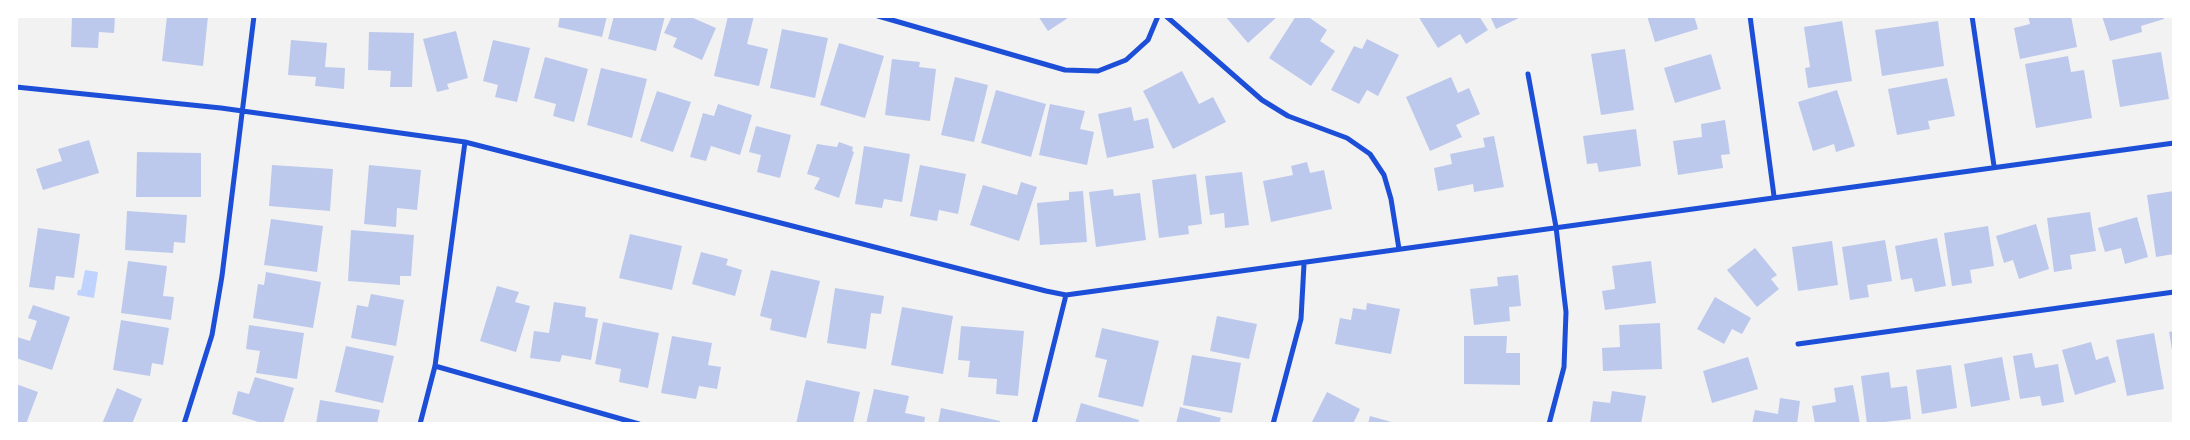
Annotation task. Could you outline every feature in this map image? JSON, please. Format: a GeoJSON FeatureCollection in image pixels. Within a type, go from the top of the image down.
{"type":"FeatureCollection","features":[{"type":"Feature","properties":{"kind":"street"},"geometry":{"type":"LineString","coordinates":[[184,424],[209,344],[222,276],[254,16]]}},
{"type":"Feature","properties":{"kind":"street"},"geometry":{"type":"LineString","coordinates":[[878,16],[1065,70],[1098,71],[1126,60],[1148,40],[1158,16]]}},
{"type":"Feature","properties":{"kind":"street"},"geometry":{"type":"LineString","coordinates":[[1166,16],[1262,100],[1288,116],[1347,138],[1370,154],[1384,175],[1389,191],[1399,249]]}},
{"type":"Feature","properties":{"kind":"street"},"geometry":{"type":"LineString","coordinates":[[1750,16],[1774,196]]}},
{"type":"Feature","properties":{"kind":"street"},"geometry":{"type":"LineString","coordinates":[[1972,16],[1994,166]]}},
{"type":"Feature","properties":{"kind":"street"},"geometry":{"type":"LineString","coordinates":[[1528,74],[1556,227],[1566,312],[1564,367],[1549,424]]}},
{"type":"Feature","properties":{"kind":"street"},"geometry":{"type":"LineString","coordinates":[[16,87],[242,111],[465,142],[1066,295],[1304,264],[1774,196],[2174,143]]}},
{"type":"Feature","properties":{"kind":"street"},"geometry":{"type":"LineString","coordinates":[[420,424],[436,366],[465,142]]}},
{"type":"Feature","properties":{"kind":"street"},"geometry":{"type":"LineString","coordinates":[[1273,424],[1301,319],[1304,264]]}},
{"type":"Feature","properties":{"kind":"street"},"geometry":{"type":"LineString","coordinates":[[1798,344],[2174,292]]}},
{"type":"Feature","properties":{"kind":"street"},"geometry":{"type":"LineString","coordinates":[[1034,424],[1066,295]]}},
{"type":"Feature","properties":{"kind":"street"},"geometry":{"type":"LineString","coordinates":[[436,366],[639,424]]}},
{"type":"Feature","properties":{"kind":"water"},"geometry":{"type":"Polygon","coordinates":[[[85,270],[98,272],[94,298],[77,295],[78,290],[81,290],[85,270]]]}},
{"type":"Feature","properties":{"kind":"building"},"geometry":{"type":"Polygon","coordinates":[[[72,16],[115,16],[114,33],[99,32],[98,48],[71,47],[72,16]]]}},
{"type":"Feature","properties":{"kind":"building"},"geometry":{"type":"Polygon","coordinates":[[[167,16],[208,16],[203,66],[162,61],[167,16]]]}},
{"type":"Feature","properties":{"kind":"building"},"geometry":{"type":"Polygon","coordinates":[[[560,16],[607,16],[602,37],[558,27],[560,16]]]}},
{"type":"Feature","properties":{"kind":"building"},"geometry":{"type":"Polygon","coordinates":[[[614,16],[665,16],[656,51],[608,39],[614,16]]]}},
{"type":"Feature","properties":{"kind":"building"},"geometry":{"type":"Polygon","coordinates":[[[672,16],[693,16],[693,18],[716,28],[702,60],[673,47],[677,38],[664,33],[672,16]]]}},
{"type":"Feature","properties":{"kind":"building"},"geometry":{"type":"Polygon","coordinates":[[[728,16],[754,16],[747,44],[768,49],[759,86],[714,76],[728,16]]]}},
{"type":"Feature","properties":{"kind":"building"},"geometry":{"type":"Polygon","coordinates":[[[1038,16],[1071,16],[1048,31],[1038,16]]]}},
{"type":"Feature","properties":{"kind":"building"},"geometry":{"type":"Polygon","coordinates":[[[1225,16],[1278,16],[1248,43],[1225,16]]]}},
{"type":"Feature","properties":{"kind":"building"},"geometry":{"type":"Polygon","coordinates":[[[1296,16],[1307,16],[1327,30],[1320,41],[1335,51],[1311,86],[1269,58],[1296,16]]]}},
{"type":"Feature","properties":{"kind":"building"},"geometry":{"type":"Polygon","coordinates":[[[1418,16],[1479,16],[1488,30],[1466,44],[1460,34],[1438,48],[1418,16]]]}},
{"type":"Feature","properties":{"kind":"building"},"geometry":{"type":"Polygon","coordinates":[[[1490,16],[1523,16],[1496,29],[1490,16]]]}},
{"type":"Feature","properties":{"kind":"building"},"geometry":{"type":"Polygon","coordinates":[[[1647,16],[1694,16],[1698,29],[1655,42],[1647,16]]]}},
{"type":"Feature","properties":{"kind":"building"},"geometry":{"type":"Polygon","coordinates":[[[2028,16],[2071,16],[2077,47],[2020,59],[2014,28],[2030,24],[2028,16]]]}},
{"type":"Feature","properties":{"kind":"building"},"geometry":{"type":"Polygon","coordinates":[[[2102,16],[2163,16],[2164,19],[2141,26],[2142,32],[2110,41],[2102,16]]]}},
{"type":"Feature","properties":{"kind":"building"},"geometry":{"type":"Polygon","coordinates":[[[1842,21],[1852,81],[1808,88],[1805,68],[1810,67],[1804,27],[1842,21]]]}},
{"type":"Feature","properties":{"kind":"building"},"geometry":{"type":"Polygon","coordinates":[[[1938,21],[1944,66],[1882,76],[1875,30],[1938,21]]]}},
{"type":"Feature","properties":{"kind":"building"},"geometry":{"type":"Polygon","coordinates":[[[782,29],[828,38],[815,98],[770,88],[782,29]]]}},
{"type":"Feature","properties":{"kind":"building"},"geometry":{"type":"Polygon","coordinates":[[[456,31],[468,78],[447,84],[449,89],[437,92],[423,39],[456,31]]]}},
{"type":"Feature","properties":{"kind":"building"},"geometry":{"type":"Polygon","coordinates":[[[369,32],[414,33],[412,87],[390,87],[391,71],[368,70],[369,32]]]}},
{"type":"Feature","properties":{"kind":"building"},"geometry":{"type":"Polygon","coordinates":[[[1367,39],[1399,55],[1378,96],[1367,90],[1359,104],[1331,90],[1354,46],[1362,49],[1367,39]]]}},
{"type":"Feature","properties":{"kind":"building"},"geometry":{"type":"Polygon","coordinates":[[[291,40],[327,43],[325,67],[345,68],[344,89],[315,86],[316,77],[288,75],[291,40]]]}},
{"type":"Feature","properties":{"kind":"building"},"geometry":{"type":"Polygon","coordinates":[[[493,40],[530,48],[517,102],[495,97],[498,85],[483,81],[493,40]]]}},
{"type":"Feature","properties":{"kind":"building"},"geometry":{"type":"Polygon","coordinates":[[[839,43],[884,56],[865,118],[820,105],[839,43]]]}},
{"type":"Feature","properties":{"kind":"building"},"geometry":{"type":"Polygon","coordinates":[[[1625,49],[1634,110],[1601,115],[1591,54],[1625,49]]]}},
{"type":"Feature","properties":{"kind":"building"},"geometry":{"type":"Polygon","coordinates":[[[2161,52],[2169,99],[2120,107],[2112,60],[2161,52]]]}},
{"type":"Feature","properties":{"kind":"building"},"geometry":{"type":"Polygon","coordinates":[[[1711,54],[1721,89],[1675,103],[1664,68],[1711,54]]]}},
{"type":"Feature","properties":{"kind":"building"},"geometry":{"type":"Polygon","coordinates":[[[2068,56],[2071,72],[2084,70],[2092,118],[2036,128],[2025,64],[2068,56]]]}},
{"type":"Feature","properties":{"kind":"building"},"geometry":{"type":"Polygon","coordinates":[[[545,57],[588,69],[574,122],[553,116],[556,104],[534,98],[545,57]]]}},
{"type":"Feature","properties":{"kind":"building"},"geometry":{"type":"Polygon","coordinates":[[[892,59],[920,62],[919,67],[936,69],[930,121],[885,115],[892,59]]]}},
{"type":"Feature","properties":{"kind":"building"},"geometry":{"type":"Polygon","coordinates":[[[601,68],[647,79],[632,138],[587,125],[601,68]]]}},
{"type":"Feature","properties":{"kind":"building"},"geometry":{"type":"Polygon","coordinates":[[[1182,71],[1199,104],[1213,97],[1226,122],[1173,149],[1143,91],[1182,71]]]}},
{"type":"Feature","properties":{"kind":"building"},"geometry":{"type":"Polygon","coordinates":[[[955,77],[988,85],[974,142],[941,135],[955,77]]]}},
{"type":"Feature","properties":{"kind":"building"},"geometry":{"type":"Polygon","coordinates":[[[1451,77],[1458,93],[1469,88],[1480,114],[1456,125],[1462,137],[1430,151],[1406,97],[1451,77]]]}},
{"type":"Feature","properties":{"kind":"building"},"geometry":{"type":"Polygon","coordinates":[[[1947,78],[1955,116],[1928,121],[1930,129],[1897,135],[1888,89],[1947,78]]]}},
{"type":"Feature","properties":{"kind":"building"},"geometry":{"type":"Polygon","coordinates":[[[996,90],[1046,104],[1031,157],[981,143],[996,90]]]}},
{"type":"Feature","properties":{"kind":"building"},"geometry":{"type":"Polygon","coordinates":[[[1837,90],[1855,146],[1836,152],[1834,144],[1813,151],[1798,102],[1837,90]]]}},
{"type":"Feature","properties":{"kind":"building"},"geometry":{"type":"Polygon","coordinates":[[[657,91],[691,102],[673,152],[640,141],[657,91]]]}},
{"type":"Feature","properties":{"kind":"building"},"geometry":{"type":"Polygon","coordinates":[[[718,104],[752,115],[740,155],[711,146],[706,161],[690,157],[703,113],[714,116],[718,104]]]}},
{"type":"Feature","properties":{"kind":"building"},"geometry":{"type":"Polygon","coordinates":[[[1050,104],[1085,111],[1080,129],[1094,132],[1087,165],[1039,155],[1050,104]]]}},
{"type":"Feature","properties":{"kind":"building"},"geometry":{"type":"Polygon","coordinates":[[[1131,107],[1134,121],[1148,118],[1154,148],[1107,158],[1098,114],[1131,107]]]}},
{"type":"Feature","properties":{"kind":"building"},"geometry":{"type":"Polygon","coordinates":[[[1725,120],[1730,154],[1721,155],[1723,168],[1678,175],[1673,141],[1702,137],[1701,124],[1725,120]]]}},
{"type":"Feature","properties":{"kind":"building"},"geometry":{"type":"Polygon","coordinates":[[[756,126],[791,135],[780,178],[757,172],[761,155],[749,152],[756,126]]]}},
{"type":"Feature","properties":{"kind":"building"},"geometry":{"type":"Polygon","coordinates":[[[1636,129],[1641,166],[1599,172],[1597,163],[1587,164],[1583,136],[1636,129]]]}},
{"type":"Feature","properties":{"kind":"building"},"geometry":{"type":"Polygon","coordinates":[[[1494,136],[1504,187],[1474,192],[1473,184],[1438,191],[1434,168],[1452,164],[1450,154],[1485,147],[1483,138],[1494,136]]]}},
{"type":"Feature","properties":{"kind":"building"},"geometry":{"type":"Polygon","coordinates":[[[89,140],[99,173],[43,190],[36,169],[62,161],[58,149],[89,140]]]}},
{"type":"Feature","properties":{"kind":"building"},"geometry":{"type":"Polygon","coordinates":[[[839,142],[853,147],[852,151],[854,152],[839,198],[814,189],[820,178],[807,174],[817,144],[837,147],[839,142]]]}},
{"type":"Feature","properties":{"kind":"building"},"geometry":{"type":"Polygon","coordinates":[[[864,146],[910,154],[902,202],[884,199],[882,208],[855,204],[864,146]]]}},
{"type":"Feature","properties":{"kind":"building"},"geometry":{"type":"Polygon","coordinates":[[[137,152],[201,153],[201,197],[136,197],[137,152]]]}},
{"type":"Feature","properties":{"kind":"building"},"geometry":{"type":"Polygon","coordinates":[[[1307,162],[1310,173],[1324,170],[1332,209],[1271,222],[1263,181],[1293,175],[1291,166],[1307,162]]]}},
{"type":"Feature","properties":{"kind":"building"},"geometry":{"type":"Polygon","coordinates":[[[272,165],[333,169],[330,211],[269,206],[272,165]]]}},
{"type":"Feature","properties":{"kind":"building"},"geometry":{"type":"Polygon","coordinates":[[[369,165],[421,170],[417,210],[397,208],[396,227],[364,224],[369,165]]]}},
{"type":"Feature","properties":{"kind":"building"},"geometry":{"type":"Polygon","coordinates":[[[920,165],[966,174],[958,214],[939,210],[937,221],[910,216],[920,165]]]}},
{"type":"Feature","properties":{"kind":"building"},"geometry":{"type":"Polygon","coordinates":[[[1242,172],[1249,225],[1225,228],[1224,213],[1210,215],[1205,176],[1242,172]]]}},
{"type":"Feature","properties":{"kind":"building"},"geometry":{"type":"Polygon","coordinates":[[[1196,174],[1202,224],[1188,226],[1189,234],[1159,238],[1152,180],[1196,174]]]}},
{"type":"Feature","properties":{"kind":"building"},"geometry":{"type":"Polygon","coordinates":[[[1021,182],[1037,187],[1019,241],[970,225],[983,185],[1017,195],[1021,182]]]}},
{"type":"Feature","properties":{"kind":"building"},"geometry":{"type":"Polygon","coordinates":[[[1113,189],[1114,196],[1140,193],[1146,240],[1096,247],[1089,192],[1113,189]]]}},
{"type":"Feature","properties":{"kind":"building"},"geometry":{"type":"Polygon","coordinates":[[[1083,191],[1087,242],[1040,245],[1037,203],[1069,200],[1069,192],[1083,191]]]}},
{"type":"Feature","properties":{"kind":"building"},"geometry":{"type":"Polygon","coordinates":[[[2174,191],[2174,254],[2156,257],[2147,195],[2174,191]]]}},
{"type":"Feature","properties":{"kind":"building"},"geometry":{"type":"Polygon","coordinates":[[[127,211],[187,215],[185,243],[174,242],[173,253],[125,250],[127,211]]]}},
{"type":"Feature","properties":{"kind":"building"},"geometry":{"type":"Polygon","coordinates":[[[2090,212],[2096,251],[2070,255],[2072,269],[2054,272],[2047,218],[2090,212]]]}},
{"type":"Feature","properties":{"kind":"building"},"geometry":{"type":"Polygon","coordinates":[[[2137,217],[2148,257],[2125,264],[2121,248],[2105,252],[2098,228],[2137,217]]]}},
{"type":"Feature","properties":{"kind":"building"},"geometry":{"type":"Polygon","coordinates":[[[271,219],[323,226],[317,272],[264,265],[271,219]]]}},
{"type":"Feature","properties":{"kind":"building"},"geometry":{"type":"Polygon","coordinates":[[[2036,224],[2049,269],[2019,279],[2013,260],[2004,263],[1996,236],[2036,224]]]}},
{"type":"Feature","properties":{"kind":"building"},"geometry":{"type":"Polygon","coordinates":[[[1988,226],[1994,266],[1970,270],[1972,283],[1952,286],[1944,233],[1988,226]]]}},
{"type":"Feature","properties":{"kind":"building"},"geometry":{"type":"Polygon","coordinates":[[[38,228],[80,234],[74,278],[56,276],[54,290],[29,287],[38,228]]]}},
{"type":"Feature","properties":{"kind":"building"},"geometry":{"type":"Polygon","coordinates":[[[351,230],[414,235],[411,276],[400,276],[400,285],[348,281],[351,230]]]}},
{"type":"Feature","properties":{"kind":"building"},"geometry":{"type":"Polygon","coordinates":[[[630,234],[682,246],[672,290],[619,278],[630,234]]]}},
{"type":"Feature","properties":{"kind":"building"},"geometry":{"type":"Polygon","coordinates":[[[1937,238],[1946,286],[1915,292],[1912,278],[1901,280],[1895,246],[1937,238]]]}},
{"type":"Feature","properties":{"kind":"building"},"geometry":{"type":"Polygon","coordinates":[[[1885,240],[1892,281],[1867,285],[1869,297],[1850,300],[1842,247],[1885,240]]]}},
{"type":"Feature","properties":{"kind":"building"},"geometry":{"type":"Polygon","coordinates":[[[1832,241],[1838,285],[1798,291],[1792,247],[1832,241]]]}},
{"type":"Feature","properties":{"kind":"building"},"geometry":{"type":"Polygon","coordinates":[[[1755,248],[1777,275],[1771,279],[1779,289],[1757,307],[1727,270],[1755,248]]]}},
{"type":"Feature","properties":{"kind":"building"},"geometry":{"type":"Polygon","coordinates":[[[701,252],[728,259],[726,265],[742,270],[735,296],[692,284],[701,252]]]}},
{"type":"Feature","properties":{"kind":"building"},"geometry":{"type":"Polygon","coordinates":[[[128,261],[167,266],[163,296],[174,297],[171,320],[121,313],[128,261]]]}},
{"type":"Feature","properties":{"kind":"building"},"geometry":{"type":"Polygon","coordinates":[[[1651,261],[1656,303],[1605,310],[1602,291],[1615,289],[1612,266],[1651,261]]]}},
{"type":"Feature","properties":{"kind":"building"},"geometry":{"type":"Polygon","coordinates":[[[771,270],[820,281],[806,338],[770,330],[772,319],[760,316],[771,270]]]}},
{"type":"Feature","properties":{"kind":"building"},"geometry":{"type":"Polygon","coordinates":[[[266,272],[321,282],[313,328],[253,318],[258,284],[264,285],[266,272]]]}},
{"type":"Feature","properties":{"kind":"building"},"geometry":{"type":"Polygon","coordinates":[[[1518,275],[1521,306],[1509,307],[1510,321],[1474,325],[1470,289],[1498,286],[1497,277],[1518,275]]]}},
{"type":"Feature","properties":{"kind":"building"},"geometry":{"type":"Polygon","coordinates":[[[497,286],[519,292],[515,302],[530,306],[516,352],[480,341],[497,286]]]}},
{"type":"Feature","properties":{"kind":"building"},"geometry":{"type":"Polygon","coordinates":[[[835,288],[884,296],[881,314],[871,313],[866,349],[827,343],[835,288]]]}},
{"type":"Feature","properties":{"kind":"building"},"geometry":{"type":"Polygon","coordinates":[[[371,294],[404,300],[396,346],[351,338],[357,305],[368,307],[371,294]]]}},
{"type":"Feature","properties":{"kind":"building"},"geometry":{"type":"Polygon","coordinates":[[[1715,297],[1751,318],[1742,334],[1732,329],[1724,344],[1697,329],[1715,297]]]}},
{"type":"Feature","properties":{"kind":"building"},"geometry":{"type":"Polygon","coordinates":[[[554,302],[586,307],[585,317],[598,319],[591,360],[562,355],[560,362],[530,358],[534,331],[549,333],[554,302]]]}},
{"type":"Feature","properties":{"kind":"building"},"geometry":{"type":"Polygon","coordinates":[[[1367,303],[1400,309],[1391,354],[1335,344],[1340,318],[1351,320],[1353,308],[1366,310],[1367,303]]]}},
{"type":"Feature","properties":{"kind":"building"},"geometry":{"type":"Polygon","coordinates":[[[33,305],[70,317],[52,370],[16,358],[17,337],[30,341],[37,321],[28,318],[33,305]]]}},
{"type":"Feature","properties":{"kind":"building"},"geometry":{"type":"Polygon","coordinates":[[[902,307],[953,316],[943,374],[891,365],[902,307]]]}},
{"type":"Feature","properties":{"kind":"building"},"geometry":{"type":"Polygon","coordinates":[[[1217,316],[1257,324],[1249,359],[1210,351],[1217,316]]]}},
{"type":"Feature","properties":{"kind":"building"},"geometry":{"type":"Polygon","coordinates":[[[121,320],[169,328],[163,365],[152,363],[150,376],[113,370],[121,320]]]}},
{"type":"Feature","properties":{"kind":"building"},"geometry":{"type":"Polygon","coordinates":[[[603,322],[659,333],[648,388],[619,382],[621,369],[595,364],[603,322]]]}},
{"type":"Feature","properties":{"kind":"building"},"geometry":{"type":"Polygon","coordinates":[[[1660,323],[1662,369],[1603,371],[1602,348],[1620,347],[1619,325],[1660,323]]]}},
{"type":"Feature","properties":{"kind":"building"},"geometry":{"type":"Polygon","coordinates":[[[249,325],[304,333],[297,379],[256,373],[260,351],[246,349],[249,325]]]}},
{"type":"Feature","properties":{"kind":"building"},"geometry":{"type":"Polygon","coordinates":[[[961,326],[1024,331],[1018,396],[996,394],[997,379],[968,377],[970,361],[958,360],[961,326]]]}},
{"type":"Feature","properties":{"kind":"building"},"geometry":{"type":"Polygon","coordinates":[[[1102,328],[1159,341],[1143,407],[1098,397],[1107,360],[1095,357],[1102,328]]]}},
{"type":"Feature","properties":{"kind":"building"},"geometry":{"type":"Polygon","coordinates":[[[2174,331],[2174,356],[2173,356],[2169,332],[2174,331]]]}},
{"type":"Feature","properties":{"kind":"building"},"geometry":{"type":"Polygon","coordinates":[[[2154,333],[2164,389],[2127,396],[2116,340],[2154,333]]]}},
{"type":"Feature","properties":{"kind":"building"},"geometry":{"type":"Polygon","coordinates":[[[672,336],[712,343],[708,365],[721,367],[717,389],[699,386],[696,399],[661,393],[672,336]]]}},
{"type":"Feature","properties":{"kind":"building"},"geometry":{"type":"Polygon","coordinates":[[[1464,336],[1507,336],[1506,353],[1520,353],[1520,385],[1464,384],[1464,336]]]}},
{"type":"Feature","properties":{"kind":"building"},"geometry":{"type":"Polygon","coordinates":[[[2091,342],[2096,360],[2108,356],[2116,382],[2075,395],[2062,350],[2091,342]]]}},
{"type":"Feature","properties":{"kind":"building"},"geometry":{"type":"Polygon","coordinates":[[[346,346],[394,356],[383,403],[335,392],[346,346]]]}},
{"type":"Feature","properties":{"kind":"building"},"geometry":{"type":"Polygon","coordinates":[[[2032,353],[2035,368],[2058,364],[2064,402],[2042,406],[2040,396],[2020,399],[2013,356],[2032,353]]]}},
{"type":"Feature","properties":{"kind":"building"},"geometry":{"type":"Polygon","coordinates":[[[1192,355],[1241,363],[1232,413],[1183,405],[1192,355]]]}},
{"type":"Feature","properties":{"kind":"building"},"geometry":{"type":"Polygon","coordinates":[[[1748,357],[1758,389],[1712,403],[1703,371],[1748,357]]]}},
{"type":"Feature","properties":{"kind":"building"},"geometry":{"type":"Polygon","coordinates":[[[2002,357],[2010,400],[1971,407],[1964,364],[2002,357]]]}},
{"type":"Feature","properties":{"kind":"building"},"geometry":{"type":"Polygon","coordinates":[[[1951,365],[1957,408],[1922,414],[1916,370],[1951,365]]]}},
{"type":"Feature","properties":{"kind":"building"},"geometry":{"type":"Polygon","coordinates":[[[1889,372],[1891,388],[1907,386],[1911,419],[1867,424],[1861,376],[1889,372]]]}},
{"type":"Feature","properties":{"kind":"building"},"geometry":{"type":"Polygon","coordinates":[[[255,377],[294,388],[283,424],[265,424],[232,414],[238,391],[249,394],[255,377]]]}},
{"type":"Feature","properties":{"kind":"building"},"geometry":{"type":"Polygon","coordinates":[[[806,380],[860,392],[853,424],[796,424],[806,380]]]}},
{"type":"Feature","properties":{"kind":"building"},"geometry":{"type":"Polygon","coordinates":[[[16,384],[38,392],[26,424],[16,424],[16,384]]]}},
{"type":"Feature","properties":{"kind":"building"},"geometry":{"type":"Polygon","coordinates":[[[1853,385],[1860,424],[1815,424],[1812,406],[1836,402],[1834,388],[1853,385]]]}},
{"type":"Feature","properties":{"kind":"building"},"geometry":{"type":"Polygon","coordinates":[[[117,388],[142,399],[132,424],[102,424],[117,388]]]}},
{"type":"Feature","properties":{"kind":"building"},"geometry":{"type":"Polygon","coordinates":[[[874,389],[909,396],[905,413],[925,417],[924,424],[866,424],[874,389]]]}},
{"type":"Feature","properties":{"kind":"building"},"geometry":{"type":"Polygon","coordinates":[[[1612,391],[1646,396],[1641,424],[1590,424],[1593,401],[1610,403],[1612,391]]]}},
{"type":"Feature","properties":{"kind":"building"},"geometry":{"type":"Polygon","coordinates":[[[1327,392],[1360,409],[1353,424],[1311,424],[1327,392]]]}},
{"type":"Feature","properties":{"kind":"building"},"geometry":{"type":"Polygon","coordinates":[[[1780,398],[1800,401],[1797,424],[1752,424],[1755,410],[1778,414],[1780,398]]]}},
{"type":"Feature","properties":{"kind":"building"},"geometry":{"type":"Polygon","coordinates":[[[320,400],[380,410],[377,424],[316,424],[320,400]]]}},
{"type":"Feature","properties":{"kind":"building"},"geometry":{"type":"Polygon","coordinates":[[[1081,403],[1139,420],[1138,424],[1075,424],[1081,403]]]}},
{"type":"Feature","properties":{"kind":"building"},"geometry":{"type":"Polygon","coordinates":[[[1180,407],[1221,418],[1219,424],[1176,424],[1180,407]]]}},
{"type":"Feature","properties":{"kind":"building"},"geometry":{"type":"Polygon","coordinates":[[[941,408],[1000,421],[1000,424],[938,424],[941,408]]]}},
{"type":"Feature","properties":{"kind":"building"},"geometry":{"type":"Polygon","coordinates":[[[1370,416],[1395,423],[1395,424],[1368,424],[1370,416]]]}}]}
